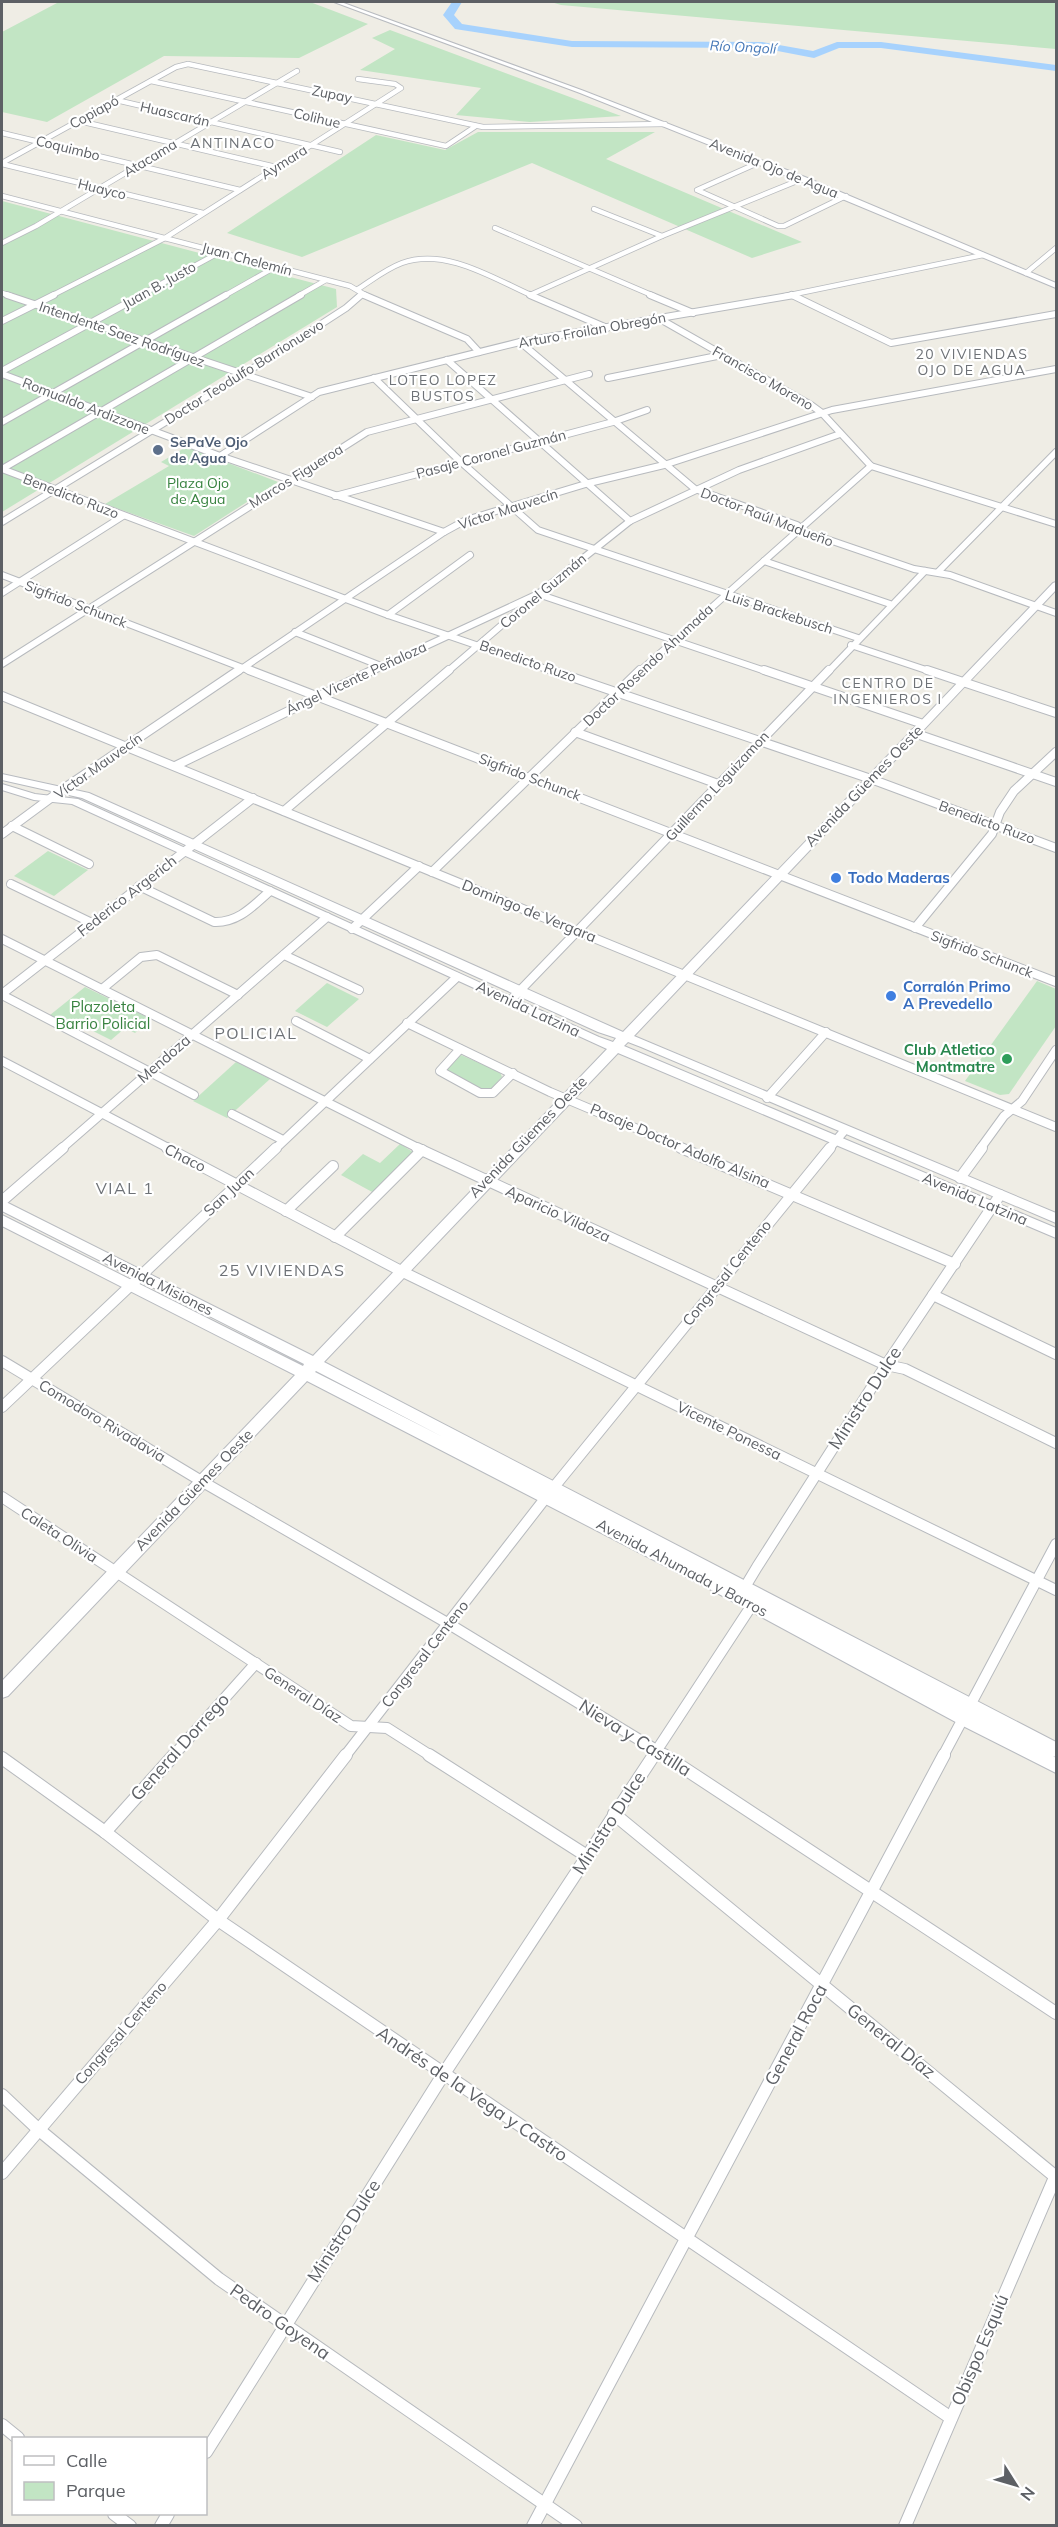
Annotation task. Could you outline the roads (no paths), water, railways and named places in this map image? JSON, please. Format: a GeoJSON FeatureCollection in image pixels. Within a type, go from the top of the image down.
{"type":"FeatureCollection","features":[{"type":"Feature","properties":{"kind":"main road"},"geometry":{"type":"LineString","coordinates":[[337,2],[665,124]]}},
{"type":"Feature","properties":{"kind":"main road","name":"Avenida Ojo de Agua"},"geometry":{"type":"LineString","coordinates":[[665,124],[846,196],[1056,286]]}},
{"type":"Feature","properties":{"kind":"main road","name":"Avenida Güemes Oeste"},"geometry":{"type":"LineString","coordinates":[[2,1691],[1056,585]]}},
{"type":"Feature","properties":{"kind":"main road","name":"Avenida Latzina"},"geometry":{"type":"LineString","coordinates":[[2,777],[85,795],[270,891],[327,917],[356,925],[457,977],[624,1037],[767,1098],[840,1136],[992,1207],[1056,1233]]}},
{"type":"Feature","properties":{"kind":"main road","name":"Avenida Latzina"},"geometry":{"type":"LineString","coordinates":[[2,787],[22,794],[74,801],[188,848],[514,996],[614,1047],[840,1136],[960,1178],[1056,1218]]}},
{"type":"Feature","properties":{"kind":"main road","name":"Avenida Misiones"},"geometry":{"type":"LineString","coordinates":[[2,1203],[135,1280]]}},
{"type":"Feature","properties":{"kind":"main road","name":"Avenida Misiones"},"geometry":{"type":"LineString","coordinates":[[2,1220],[135,1280],[310,1368]]}},
{"type":"Feature","properties":{"kind":"main road","name":"Avenida Ahumada y Barros"},"geometry":{"type":"LineString","coordinates":[[310,1368],[550,1492],[745,1587],[1056,1766]]}},
{"type":"Feature","properties":{"kind":"main road","name":"Avenida Ahumada y Barros"},"geometry":{"type":"LineString","coordinates":[[550,1492],[752,1605],[967,1714],[1056,1750]]}},
{"type":"Feature","properties":{"kind":"street","name":"Copiapó"},"geometry":{"type":"LineString","coordinates":[[2,164],[176,67],[188,64]]}},
{"type":"Feature","properties":{"kind":"street","name":"Zupay"},"geometry":{"type":"LineString","coordinates":[[188,64],[476,126]]}},
{"type":"Feature","properties":{"kind":"street","name":"Atacama"},"geometry":{"type":"LineString","coordinates":[[2,243],[61,211],[297,71]]}},
{"type":"Feature","properties":{"kind":"street","name":"Aymara"},"geometry":{"type":"LineString","coordinates":[[2,321],[165,238],[401,88],[358,79]]}},
{"type":"Feature","properties":{"kind":"street","name":"Colihue"},"geometry":{"type":"LineString","coordinates":[[151,81],[446,146],[476,126]]}},
{"type":"Feature","properties":{"kind":"street","name":"Huascarán"},"geometry":{"type":"LineString","coordinates":[[116,100],[340,152]]}},
{"type":"Feature","properties":{"kind":"street"},"geometry":{"type":"LineString","coordinates":[[79,121],[276,167]]}},
{"type":"Feature","properties":{"kind":"street","name":"Avenida Ojo de Agua"},"geometry":{"type":"LineString","coordinates":[[476,126],[492,128],[665,124]]}},
{"type":"Feature","properties":{"kind":"street","name":"Coquimbo"},"geometry":{"type":"LineString","coordinates":[[2,133],[240,190]]}},
{"type":"Feature","properties":{"kind":"street"},"geometry":{"type":"LineString","coordinates":[[760,162],[697,187],[699,193],[778,226],[784,226],[846,196]]}},
{"type":"Feature","properties":{"kind":"street","name":"Huayco"},"geometry":{"type":"LineString","coordinates":[[2,164],[203,213]]}},
{"type":"Feature","properties":{"kind":"street"},"geometry":{"type":"LineString","coordinates":[[530,295],[662,236],[802,179]]}},
{"type":"Feature","properties":{"kind":"street","name":"Juan Chelemín"},"geometry":{"type":"LineString","coordinates":[[2,196],[222,251],[326,280],[360,292],[467,339],[479,352]]}},
{"type":"Feature","properties":{"kind":"street"},"geometry":{"type":"LineString","coordinates":[[594,209],[662,236]]}},
{"type":"Feature","properties":{"kind":"street"},"geometry":{"type":"LineString","coordinates":[[495,228],[693,313]]}},
{"type":"Feature","properties":{"kind":"street"},"geometry":{"type":"LineString","coordinates":[[1026,273],[1056,248]]}},
{"type":"Feature","properties":{"kind":"street","name":"Juan B. Justo"},"geometry":{"type":"LineString","coordinates":[[2,373],[222,251]]}},
{"type":"Feature","properties":{"kind":"street","name":"Arturo Froilan Obregón"},"geometry":{"type":"LineString","coordinates":[[220,456],[319,392],[520,342],[792,295],[982,255]]}},
{"type":"Feature","properties":{"kind":"street","name":"Doctor Teodulfo Barrionuevo"},"geometry":{"type":"LineString","coordinates":[[2,522],[244,374],[346,308],[360,292],[404,260],[424,257],[449,260],[607,328]]}},
{"type":"Feature","properties":{"kind":"street"},"geometry":{"type":"LineString","coordinates":[[2,422],[277,266]]}},
{"type":"Feature","properties":{"kind":"street"},"geometry":{"type":"LineString","coordinates":[[2,469],[326,280]]}},
{"type":"Feature","properties":{"kind":"street","name":"Intendente Saez Rodríguez"},"geometry":{"type":"LineString","coordinates":[[2,292],[191,358],[312,397]]}},
{"type":"Feature","properties":{"kind":"street"},"geometry":{"type":"LineString","coordinates":[[792,295],[891,343],[1056,314]]}},
{"type":"Feature","properties":{"kind":"street","name":"Francisco Moreno"},"geometry":{"type":"LineString","coordinates":[[660,319],[822,413],[871,466],[1056,524]]}},
{"type":"Feature","properties":{"kind":"street","name":"Doctor Raúl Madueño"},"geometry":{"type":"LineString","coordinates":[[520,342],[695,489],[801,529],[924,571],[938,572],[1056,613]]}},
{"type":"Feature","properties":{"kind":"street"},"geometry":{"type":"LineString","coordinates":[[608,378],[722,355]]}},
{"type":"Feature","properties":{"kind":"street"},"geometry":{"type":"LineString","coordinates":[[447,360],[630,521]]}},
{"type":"Feature","properties":{"kind":"street","name":"Víctor Mauvecín"},"geometry":{"type":"LineString","coordinates":[[2,834],[63,789],[243,667],[444,532],[466,520],[589,483],[664,465],[822,413],[1056,369]]}},
{"type":"Feature","properties":{"kind":"street","name":"Romualdo Ardizzone"},"geometry":{"type":"LineString","coordinates":[[2,373],[220,456],[444,532]]}},
{"type":"Feature","properties":{"kind":"street","name":"Marcos Figueroa"},"geometry":{"type":"LineString","coordinates":[[2,664],[367,432],[589,374]]}},
{"type":"Feature","properties":{"kind":"street","name":"Luis Brackebusch"},"geometry":{"type":"LineString","coordinates":[[374,378],[461,462],[538,530],[858,638]]}},
{"type":"Feature","properties":{"kind":"street","name":"Pasaje Coronel Guzmán"},"geometry":{"type":"LineString","coordinates":[[335,496],[614,422],[647,410]]}},
{"type":"Feature","properties":{"kind":"street","name":"Coronel Guzmán"},"geometry":{"type":"LineString","coordinates":[[284,811],[538,594],[630,521],[695,489],[840,434]]}},
{"type":"Feature","properties":{"kind":"street"},"geometry":{"type":"LineString","coordinates":[[938,572],[1056,452]]}},
{"type":"Feature","properties":{"kind":"street","name":"Doctor Rosendo Ahumada"},"geometry":{"type":"LineString","coordinates":[[432,872],[617,691],[871,466]]}},
{"type":"Feature","properties":{"kind":"street","name":"Benedicto Ruzo"},"geometry":{"type":"LineString","coordinates":[[2,469],[388,615],[871,779],[1056,848]]}},
{"type":"Feature","properties":{"kind":"street"},"geometry":{"type":"LineString","coordinates":[[2,593],[123,516]]}},
{"type":"Feature","properties":{"kind":"street"},"geometry":{"type":"LineString","coordinates":[[388,615],[470,555]]}},
{"type":"Feature","properties":{"kind":"street"},"geometry":{"type":"LineString","coordinates":[[764,561],[890,604]]}},
{"type":"Feature","properties":{"kind":"street","name":"Guillermo Leguizamon"},"geometry":{"type":"LineString","coordinates":[[514,996],[924,571]]}},
{"type":"Feature","properties":{"kind":"street","name":"Sigfrido Schunck"},"geometry":{"type":"LineString","coordinates":[[2,575],[674,832],[778,875],[1056,982]]}},
{"type":"Feature","properties":{"kind":"street"},"geometry":{"type":"LineString","coordinates":[[538,594],[923,724]]}},
{"type":"Feature","properties":{"kind":"street","name":"Ángel Vicente Peñaloza"},"geometry":{"type":"LineString","coordinates":[[175,766],[317,696],[538,594]]}},
{"type":"Feature","properties":{"kind":"street"},"geometry":{"type":"LineString","coordinates":[[295,632],[381,666]]}},
{"type":"Feature","properties":{"kind":"street","name":"Luis Brackebusch"},"geometry":{"type":"LineString","coordinates":[[851,645],[1056,713]]}},
{"type":"Feature","properties":{"kind":"street","name":"Domingo de Vergara"},"geometry":{"type":"LineString","coordinates":[[2,696],[685,973],[1056,1127]]}},
{"type":"Feature","properties":{"kind":"street"},"geometry":{"type":"LineString","coordinates":[[575,732],[718,784]]}},
{"type":"Feature","properties":{"kind":"street"},"geometry":{"type":"LineString","coordinates":[[914,733],[1056,782]]}},
{"type":"Feature","properties":{"kind":"street"},"geometry":{"type":"LineString","coordinates":[[915,928],[992,834],[996,816],[1024,780],[1043,769],[1056,752]]}},
{"type":"Feature","properties":{"kind":"street","name":"Federico Argerich"},"geometry":{"type":"LineString","coordinates":[[2,995],[254,798]]}},
{"type":"Feature","properties":{"kind":"street"},"geometry":{"type":"LineString","coordinates":[[12,826],[89,864]]}},
{"type":"Feature","properties":{"kind":"street"},"geometry":{"type":"LineString","coordinates":[[356,925],[419,866]]}},
{"type":"Feature","properties":{"kind":"street"},"geometry":{"type":"LineString","coordinates":[[11,884],[92,923]]}},
{"type":"Feature","properties":{"kind":"street"},"geometry":{"type":"LineString","coordinates":[[139,886],[214,922],[227,924],[270,891]]}},
{"type":"Feature","properties":{"kind":"street","name":"Mendoza"},"geometry":{"type":"LineString","coordinates":[[2,1203],[327,917]]}},
{"type":"Feature","properties":{"kind":"street","name":"Aparicio Vildoza"},"geometry":{"type":"LineString","coordinates":[[2,939],[422,1150],[886,1365],[905,1369],[1056,1443]]}},
{"type":"Feature","properties":{"kind":"street"},"geometry":{"type":"LineString","coordinates":[[102,989],[141,957],[149,954],[157,955],[238,995]]}},
{"type":"Feature","properties":{"kind":"street"},"geometry":{"type":"LineString","coordinates":[[284,955],[360,990]]}},
{"type":"Feature","properties":{"kind":"street","name":"San Juan"},"geometry":{"type":"LineString","coordinates":[[2,1407],[457,977]]}},
{"type":"Feature","properties":{"kind":"street"},"geometry":{"type":"LineString","coordinates":[[2,995],[194,1095]]}},
{"type":"Feature","properties":{"kind":"street"},"geometry":{"type":"LineString","coordinates":[[296,1021],[370,1059]]}},
{"type":"Feature","properties":{"kind":"street","name":"Pasaje Doctor Adolfo Alsina"},"geometry":{"type":"LineString","coordinates":[[407,1023],[567,1097],[955,1264]]}},
{"type":"Feature","properties":{"kind":"street"},"geometry":{"type":"LineString","coordinates":[[767,1098],[826,1032]]}},
{"type":"Feature","properties":{"kind":"street"},"geometry":{"type":"LineString","coordinates":[[460,1049],[440,1071],[480,1093],[493,1092],[513,1073]]}},
{"type":"Feature","properties":{"kind":"street"},"geometry":{"type":"LineString","coordinates":[[960,1178],[1004,1116],[1022,1101],[1056,1050]]}},
{"type":"Feature","properties":{"kind":"street","name":"Chaco"},"geometry":{"type":"LineString","coordinates":[[2,1061],[401,1271]]}},
{"type":"Feature","properties":{"kind":"street"},"geometry":{"type":"LineString","coordinates":[[232,1114],[283,1140]]}},
{"type":"Feature","properties":{"kind":"street","name":"Congresal Centeno"},"geometry":{"type":"LineString","coordinates":[[2,2173],[218,1920],[550,1492],[840,1136]]}},
{"type":"Feature","properties":{"kind":"street"},"geometry":{"type":"LineString","coordinates":[[335,1237],[422,1150]]}},
{"type":"Feature","properties":{"kind":"street"},"geometry":{"type":"LineString","coordinates":[[286,1211],[333,1166]]}},
{"type":"Feature","properties":{"kind":"street","name":"Ministro Dulce"},"geometry":{"type":"LineString","coordinates":[[745,1587],[886,1365],[1000,1195]]}},
{"type":"Feature","properties":{"kind":"street","name":"Vicente Ponessa"},"geometry":{"type":"LineString","coordinates":[[401,1271],[1056,1590]]}},
{"type":"Feature","properties":{"kind":"street"},"geometry":{"type":"LineString","coordinates":[[933,1295],[1056,1354]]}},
{"type":"Feature","properties":{"kind":"street","name":"Comodoro Rivadavia"},"geometry":{"type":"LineString","coordinates":[[2,1360],[203,1482]]}},
{"type":"Feature","properties":{"kind":"street","name":"Nieva y Castilla"},"geometry":{"type":"LineString","coordinates":[[203,1482],[449,1624],[657,1750],[872,1894],[1056,2013]]}},
{"type":"Feature","properties":{"kind":"street","name":"Caleta Olivia"},"geometry":{"type":"LineString","coordinates":[[2,1497],[117,1572]]}},
{"type":"Feature","properties":{"kind":"street","name":"General Roca"},"geometry":{"type":"LineString","coordinates":[[534,2526],[685,2239],[872,1894],[1056,1544]]}},
{"type":"Feature","properties":{"kind":"street","name":"General Díaz"},"geometry":{"type":"LineString","coordinates":[[117,1572],[351,1726],[387,1728],[587,1856]]}},
{"type":"Feature","properties":{"kind":"street"},"geometry":{"type":"LineString","coordinates":[[745,1587],[752,1605]]}},
{"type":"Feature","properties":{"kind":"street","name":"Ministro Dulce"},"geometry":{"type":"LineString","coordinates":[[207,2450],[283,2325],[443,2075],[752,1605]]}},
{"type":"Feature","properties":{"kind":"street","name":"General Dorrego"},"geometry":{"type":"LineString","coordinates":[[105,1832],[255,1663]]}},
{"type":"Feature","properties":{"kind":"street","name":"Andrés de la Vega y Castro"},"geometry":{"type":"LineString","coordinates":[[2,1758],[105,1832],[218,1920],[951,2418]]}},
{"type":"Feature","properties":{"kind":"street","name":"General Díaz"},"geometry":{"type":"LineString","coordinates":[[614,1814],[1056,2176]]}},
{"type":"Feature","properties":{"kind":"street","name":"Pedro Goyena"},"geometry":{"type":"LineString","coordinates":[[2,2095],[38,2129],[219,2279],[576,2526]]}},
{"type":"Feature","properties":{"kind":"street","name":"Obispo Esquiú"},"geometry":{"type":"LineString","coordinates":[[905,2526],[1056,2176]]}},
{"type":"Feature","properties":{"kind":"street"},"geometry":{"type":"LineString","coordinates":[[2,2425],[16,2437]]}},
{"type":"Feature","properties":{"kind":"street"},"geometry":{"type":"LineString","coordinates":[[115,2515],[130,2526]]}},
{"type":"Feature","properties":{"kind":"waterway","name":"Río Ongolí"},"geometry":{"type":"LineString","coordinates":[[457,2],[448,15],[459,27],[572,44],[762,45],[814,55],[837,45],[881,45],[1056,68]]}},
{"type":"Feature","properties":{"kind":"place","name":"SePaVe Ojo de Agua"},"geometry":{"type":"Point","coordinates":[158,450]}},
{"type":"Feature","properties":{"kind":"place","name":"Todo Maderas"},"geometry":{"type":"Point","coordinates":[836,878]}},
{"type":"Feature","properties":{"kind":"place","name":"Corralón Primo A Prevedello"},"geometry":{"type":"Point","coordinates":[891,996]}},
{"type":"Feature","properties":{"kind":"place","name":"Club Atletico Montmatre"},"geometry":{"type":"Point","coordinates":[1007,1059]}},
{"type":"Feature","properties":{"kind":"district","name":"ANTINACO"},"geometry":{"type":"Point","coordinates":[233,143]}},
{"type":"Feature","properties":{"kind":"district","name":"20 VIVIENDAS OJO DE AGUA"},"geometry":{"type":"Point","coordinates":[972,362]}},
{"type":"Feature","properties":{"kind":"district","name":"LOTEO LOPEZ BUSTOS"},"geometry":{"type":"Point","coordinates":[443,388]}},
{"type":"Feature","properties":{"kind":"district","name":"CENTRO DE INGENIEROS I"},"geometry":{"type":"Point","coordinates":[888,692]}},
{"type":"Feature","properties":{"kind":"district","name":"POLICIAL"},"geometry":{"type":"Point","coordinates":[256,1033]}},
{"type":"Feature","properties":{"kind":"district","name":"VIAL 1"},"geometry":{"type":"Point","coordinates":[125,1188]}},
{"type":"Feature","properties":{"kind":"district","name":"25 VIVIENDAS"},"geometry":{"type":"Point","coordinates":[282,1270]}},
{"type":"Feature","properties":{"kind":"park label","name":"Plaza Ojo de Agua"},"geometry":{"type":"Point","coordinates":[198,492]}},
{"type":"Feature","properties":{"kind":"park label","name":"Plazoleta Barrio Policial"},"geometry":{"type":"Point","coordinates":[103,1016]}}]}
